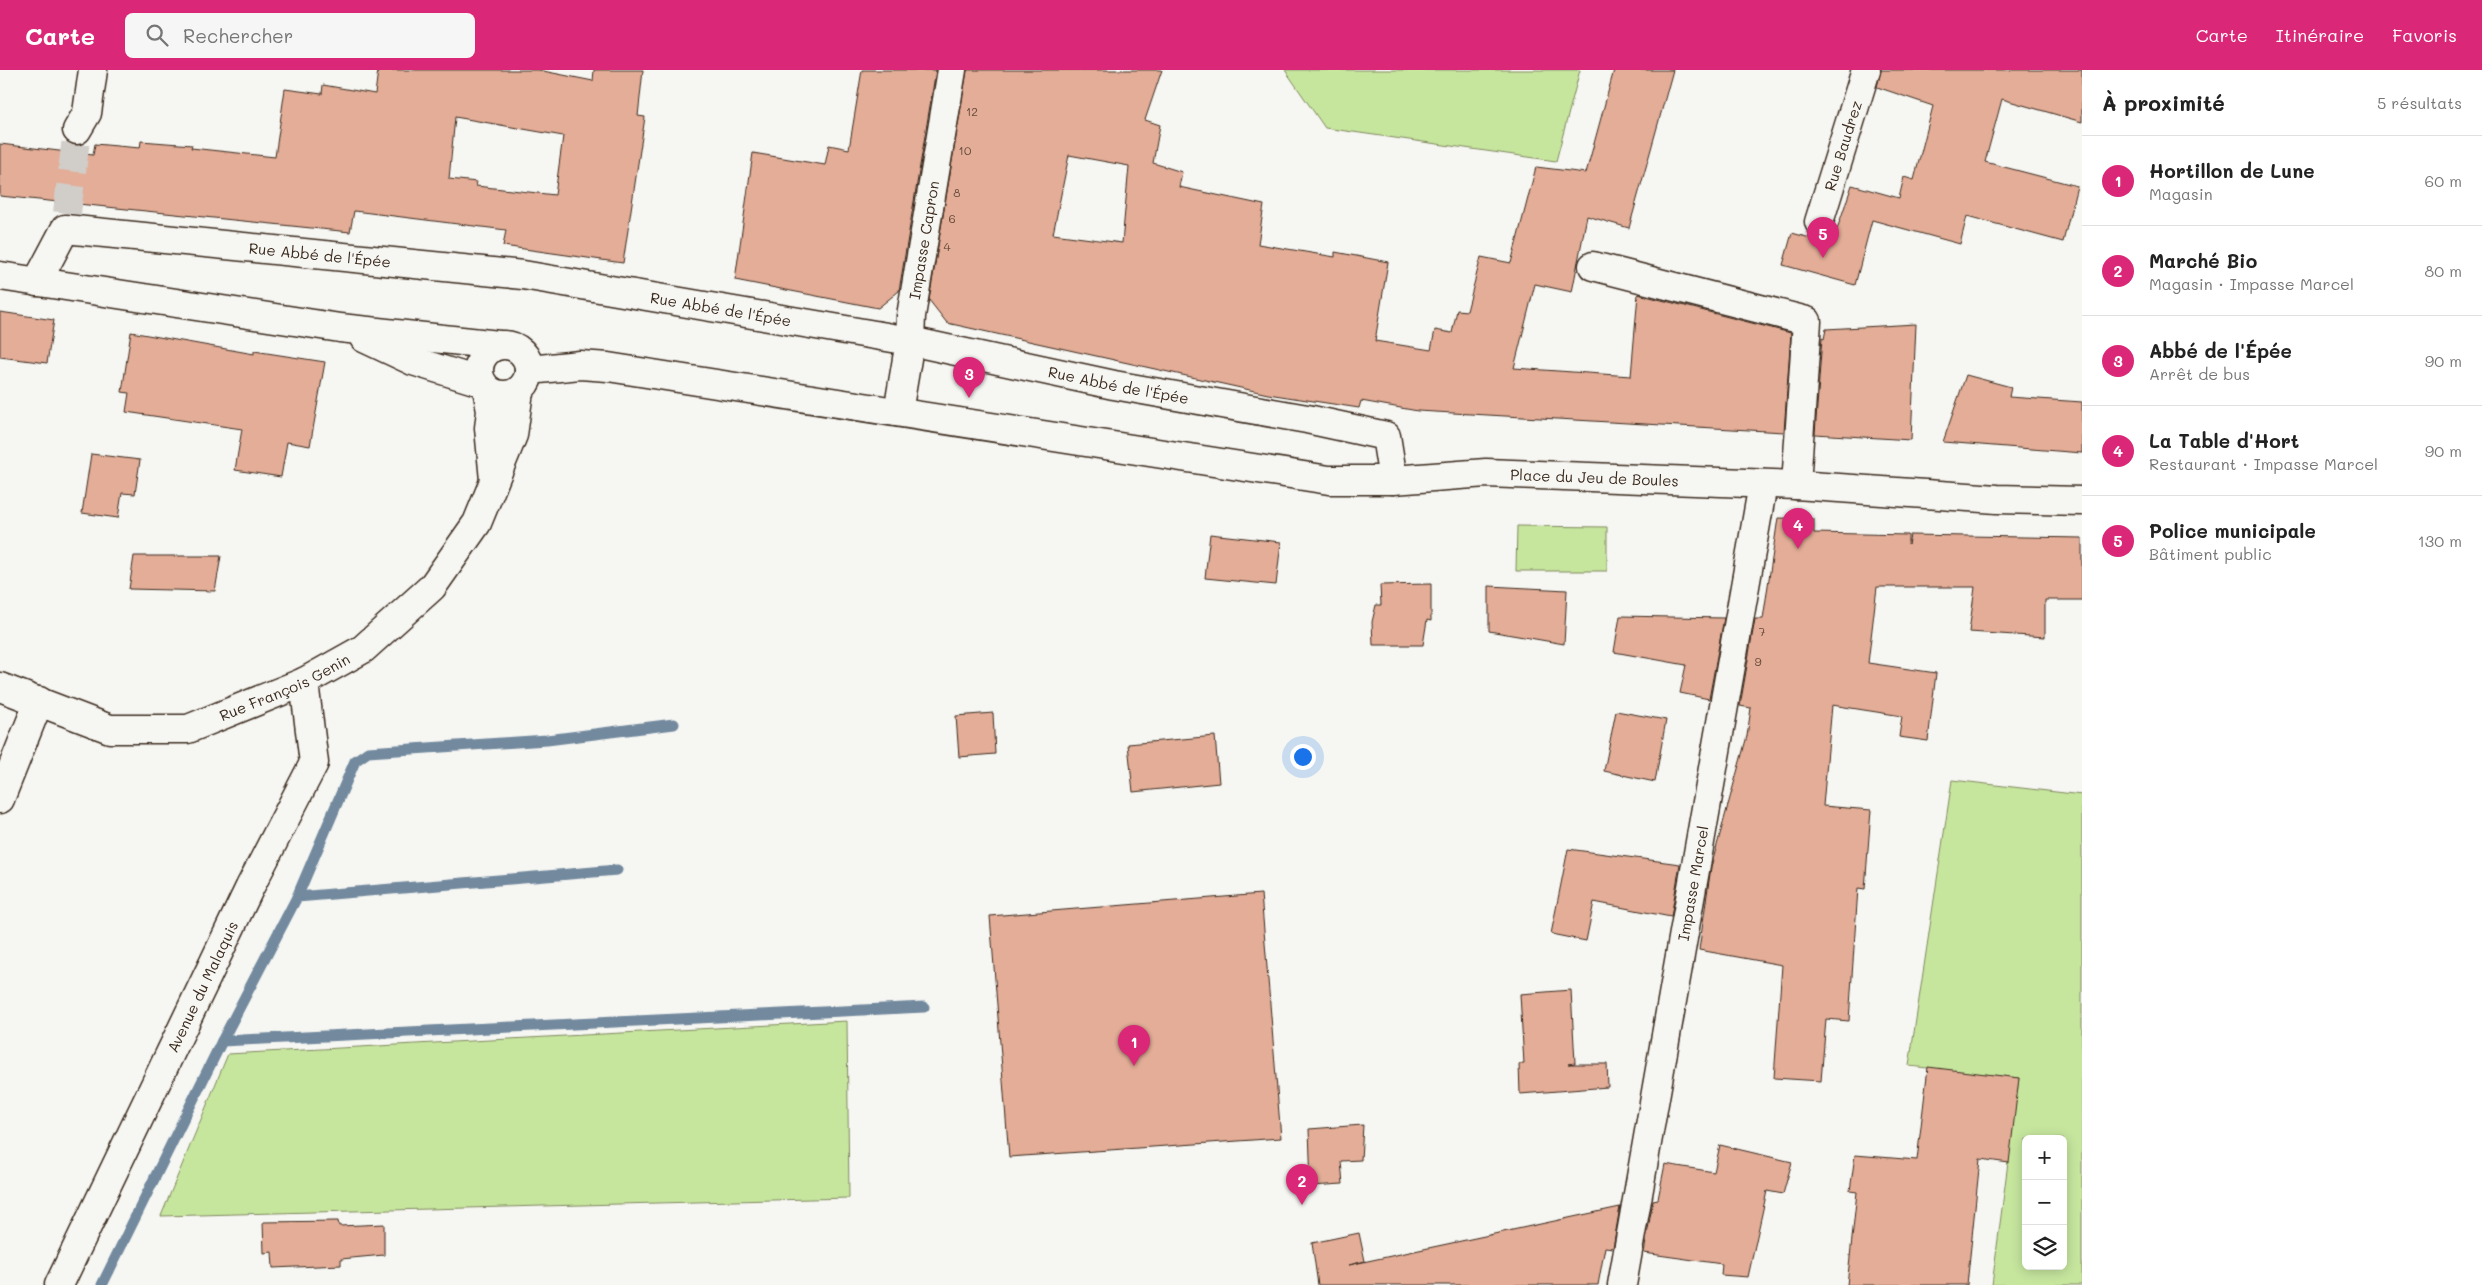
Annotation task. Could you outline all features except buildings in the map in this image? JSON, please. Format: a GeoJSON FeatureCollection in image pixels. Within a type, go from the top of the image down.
{"type":"FeatureCollection","features":[{"type":"Feature","properties":{"kind":"street"},"geometry":{"type":"LineString","coordinates":[[77,130],[87,113],[93,70]]}},
{"type":"Feature","properties":{"kind":"street","name":"Impasse Capron"},"geometry":{"type":"LineString","coordinates":[[898,412],[910,341],[911,316],[952,70]]}},
{"type":"Feature","properties":{"kind":"street","name":"Rue Baudrez"},"geometry":{"type":"LineString","coordinates":[[1819,222],[1866,70]]}},
{"type":"Feature","properties":{"kind":"street","name":"Rue Abbé de l'Épée"},"geometry":{"type":"LineString","coordinates":[[38,282],[66,221],[523,275],[910,341],[1114,386],[1307,419],[1386,436],[1393,480]]}},
{"type":"Feature","properties":{"kind":"street"},"geometry":{"type":"LineString","coordinates":[[1593,266],[1807,321],[1796,485]]}},
{"type":"Feature","properties":{"kind":"street"},"geometry":{"type":"LineString","coordinates":[[0,276],[340,328],[499,345],[508,344],[516,348],[528,361],[524,380],[503,396],[484,386],[413,361],[340,328]]}},
{"type":"Feature","properties":{"kind":"street"},"geometry":{"type":"LineString","coordinates":[[484,386],[478,366],[485,352],[499,345]]}},
{"type":"Feature","properties":{"kind":"street","name":"Place du Jeu de Boules"},"geometry":{"type":"LineString","coordinates":[[524,380],[580,365],[608,367],[1329,480],[1393,480],[1486,473],[1796,485],[1997,499],[2082,501]]}},
{"type":"Feature","properties":{"kind":"street","name":"Rue François Genin"},"geometry":{"type":"LineString","coordinates":[[0,687],[39,700],[110,729],[188,729],[304,682],[363,649],[432,587],[477,523],[513,435],[524,380]]}},
{"type":"Feature","properties":{"kind":"street","name":"Rue François Genin"},"geometry":{"type":"LineString","coordinates":[[484,386],[491,411],[488,428],[494,484]]}},
{"type":"Feature","properties":{"kind":"street","name":"Impasse Marcel"},"geometry":{"type":"LineString","coordinates":[[1622,1285],[1763,484]]}},
{"type":"Feature","properties":{"kind":"street","name":"Avenue du Malaquis"},"geometry":{"type":"LineString","coordinates":[[59,1285],[250,887],[314,762],[304,682]]}},
{"type":"Feature","properties":{"kind":"street"},"geometry":{"type":"LineString","coordinates":[[0,798],[39,700]]}},
{"type":"Feature","properties":{"kind":"green space"},"geometry":{"type":"Polygon","coordinates":[[[1285,70],[1580,70],[1556,161],[1325,128],[1285,70]]]}},
{"type":"Feature","properties":{"kind":"green space"},"geometry":{"type":"Polygon","coordinates":[[[1517,526],[1607,527],[1607,571],[1516,571],[1517,526]]]}},
{"type":"Feature","properties":{"kind":"green space"},"geometry":{"type":"Polygon","coordinates":[[[1952,780],[2082,795],[2082,1285],[1992,1285],[2019,1078],[1909,1066],[1952,780]]]}},
{"type":"Feature","properties":{"kind":"green space"},"geometry":{"type":"Polygon","coordinates":[[[847,1021],[849,1198],[161,1216],[228,1054],[847,1021]]]}},
{"type":"Feature","properties":{"kind":"waterway"},"geometry":{"type":"LineString","coordinates":[[102,1285],[222,1041],[297,897],[355,761],[368,752],[547,740],[674,724]]}},
{"type":"Feature","properties":{"kind":"waterway"},"geometry":{"type":"LineString","coordinates":[[297,897],[617,870]]}},
{"type":"Feature","properties":{"kind":"waterway"},"geometry":{"type":"LineString","coordinates":[[222,1041],[924,1007]]}},
{"type":"Feature","properties":{"kind":"tunnel"},"geometry":{"type":"LineString","coordinates":[[67,213],[77,130]]}},
{"type":"Feature","properties":{"kind":"place","name":"Police municipale"},"geometry":{"type":"Point","coordinates":[1823,258]}},
{"type":"Feature","properties":{"kind":"place","name":"Abbé de l'Épée"},"geometry":{"type":"Point","coordinates":[969,398]}},
{"type":"Feature","properties":{"kind":"place","name":"La Table d'Hort"},"geometry":{"type":"Point","coordinates":[1798,549]}},
{"type":"Feature","properties":{"kind":"place","name":"Hortillon de Lune"},"geometry":{"type":"Point","coordinates":[1134,1066]}},
{"type":"Feature","properties":{"kind":"place","name":"Marché Bio"},"geometry":{"type":"Point","coordinates":[1302,1205]}}]}
